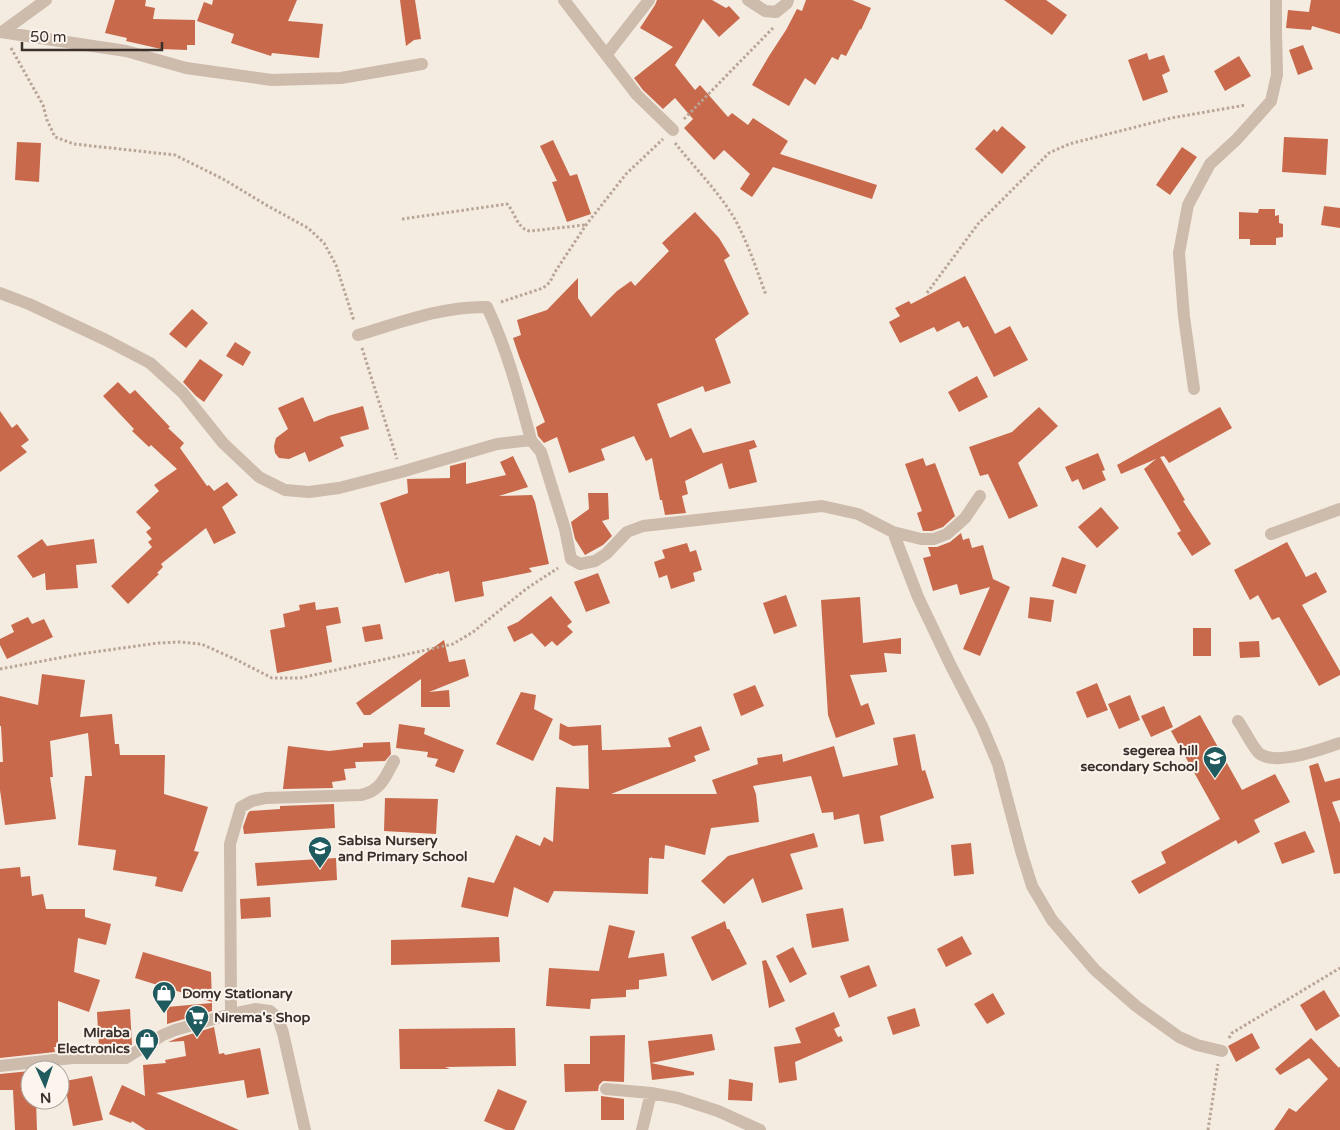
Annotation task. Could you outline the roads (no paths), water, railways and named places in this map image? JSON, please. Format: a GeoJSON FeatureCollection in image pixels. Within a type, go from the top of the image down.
{"type":"FeatureCollection","features":[{"type":"Feature","properties":{"kind":"street"},"geometry":{"type":"LineString","coordinates":[[1,32],[46,0]]}},
{"type":"Feature","properties":{"kind":"street"},"geometry":{"type":"LineString","coordinates":[[564,0],[637,95],[670,132]]}},
{"type":"Feature","properties":{"kind":"street"},"geometry":{"type":"LineString","coordinates":[[606,55],[649,0]]}},
{"type":"Feature","properties":{"kind":"street"},"geometry":{"type":"LineString","coordinates":[[748,0],[766,11],[776,12],[788,0]]}},
{"type":"Feature","properties":{"kind":"street"},"geometry":{"type":"LineString","coordinates":[[1194,389],[1184,318],[1179,253],[1188,205],[1210,164],[1237,139],[1272,101],[1277,75],[1276,0]]}},
{"type":"Feature","properties":{"kind":"street"},"geometry":{"type":"LineString","coordinates":[[1,32],[126,51],[186,68],[272,80],[341,78],[422,64]]}},
{"type":"Feature","properties":{"kind":"street"},"geometry":{"type":"LineString","coordinates":[[0,293],[46,312],[150,363],[183,393],[223,443],[259,477],[285,490],[310,492],[339,488],[497,444],[531,440]]}},
{"type":"Feature","properties":{"kind":"street"},"geometry":{"type":"LineString","coordinates":[[358,335],[442,312],[472,307],[487,307],[498,330],[531,440],[542,452],[565,529],[571,559],[580,564],[595,561],[606,554],[627,532],[643,526],[822,506],[858,514],[893,532],[921,539],[934,538],[947,534],[965,518],[980,496]]}},
{"type":"Feature","properties":{"kind":"street"},"geometry":{"type":"LineString","coordinates":[[1271,534],[1340,509]]}},
{"type":"Feature","properties":{"kind":"street"},"geometry":{"type":"LineString","coordinates":[[893,532],[918,597],[982,726],[998,764],[1032,886],[1052,920],[1095,970],[1136,1006],[1179,1037],[1197,1045],[1222,1051]]}},
{"type":"Feature","properties":{"kind":"street"},"geometry":{"type":"LineString","coordinates":[[1238,721],[1259,754],[1272,759],[1307,754],[1340,743]]}},
{"type":"Feature","properties":{"kind":"street"},"geometry":{"type":"LineString","coordinates":[[231,1014],[230,844],[241,807],[252,801],[266,798],[361,795],[369,793],[376,790],[384,780],[394,760]]}},
{"type":"Feature","properties":{"kind":"street"},"geometry":{"type":"LineString","coordinates":[[0,1066],[72,1058],[126,1058],[175,1030],[231,1014],[255,1010],[270,1011],[278,1018],[283,1033],[305,1130]]}},
{"type":"Feature","properties":{"kind":"street"},"geometry":{"type":"LineString","coordinates":[[606,1089],[651,1093],[678,1098],[718,1110],[760,1130]]}},
{"type":"Feature","properties":{"kind":"street"},"geometry":{"type":"LineString","coordinates":[[642,1130],[651,1093]]}},
{"type":"Feature","properties":{"kind":"place","name":"segerea hill secondary School"},"geometry":{"type":"Point","coordinates":[1215,779]}},
{"type":"Feature","properties":{"kind":"place","name":"Sabisa Nursery and Primary School"},"geometry":{"type":"Point","coordinates":[320,869]}},
{"type":"Feature","properties":{"kind":"place","name":"Domy Stationary"},"geometry":{"type":"Point","coordinates":[164,1014]}},
{"type":"Feature","properties":{"kind":"place","name":"Nirema's Shop"},"geometry":{"type":"Point","coordinates":[197,1038]}},
{"type":"Feature","properties":{"kind":"place","name":"Miraba Electronics"},"geometry":{"type":"Point","coordinates":[147,1061]}}]}
